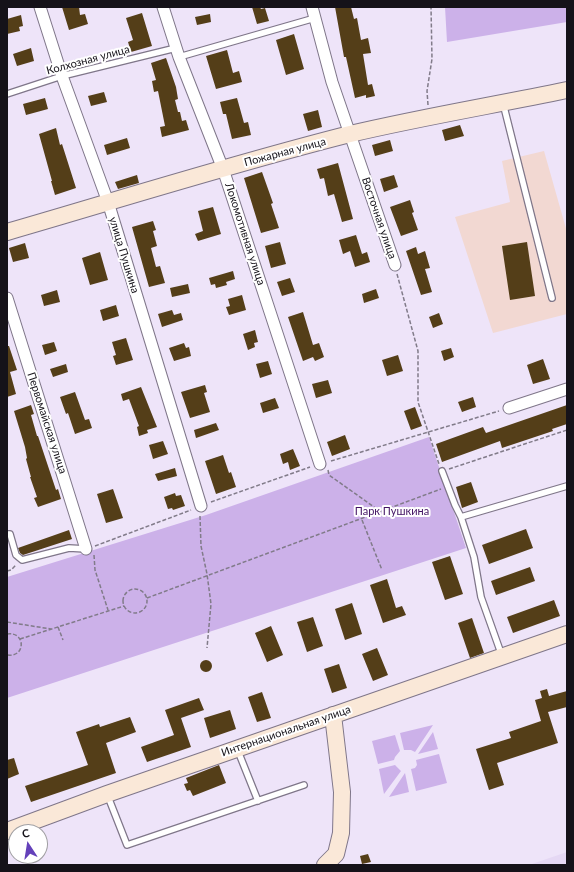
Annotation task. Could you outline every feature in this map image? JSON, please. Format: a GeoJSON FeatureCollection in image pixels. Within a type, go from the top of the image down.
{"type":"FeatureCollection","features":[{"type":"Feature","properties":{"kind":"street","name":"улица Пушкина"},"geometry":{"type":"LineString","coordinates":[[40,7],[62,76],[108,202],[201,506]]}},
{"type":"Feature","properties":{"kind":"street","name":"Локомотивная улица"},"geometry":{"type":"LineString","coordinates":[[163,7],[177,52],[223,169],[323,463]]}},
{"type":"Feature","properties":{"kind":"street","name":"Восточная улица"},"geometry":{"type":"LineString","coordinates":[[312,7],[332,82],[395,265]]}},
{"type":"Feature","properties":{"kind":"street","name":"Пожарная улица"},"geometry":{"type":"LineString","coordinates":[[7,232],[223,169],[351,134],[567,90]]}},
{"type":"Feature","properties":{"kind":"street","name":"Первомайская улица"},"geometry":{"type":"LineString","coordinates":[[7,298],[90,548]]}},
{"type":"Feature","properties":{"kind":"street"},"geometry":{"type":"LineString","coordinates":[[509,408],[567,388]]}},
{"type":"Feature","properties":{"kind":"street","name":"Интернациональная улица"},"geometry":{"type":"LineString","coordinates":[[7,831],[237,748],[567,634]]}},
{"type":"Feature","properties":{"kind":"street"},"geometry":{"type":"LineString","coordinates":[[332,715],[342,792],[341,832],[333,859]]}},
{"type":"Feature","properties":{"kind":"lane","name":"Колхозная улица"},"geometry":{"type":"LineString","coordinates":[[7,94],[62,76],[177,52],[315,18]]}},
{"type":"Feature","properties":{"kind":"lane"},"geometry":{"type":"LineString","coordinates":[[503,103],[552,298]]}},
{"type":"Feature","properties":{"kind":"lane"},"geometry":{"type":"LineString","coordinates":[[442,471],[454,505],[461,517],[474,556],[481,597],[502,656]]}},
{"type":"Feature","properties":{"kind":"lane"},"geometry":{"type":"LineString","coordinates":[[461,517],[567,486]]}},
{"type":"Feature","properties":{"kind":"lane"},"geometry":{"type":"LineString","coordinates":[[7,534],[10,534],[16,555],[22,560],[69,548],[90,548]]}},
{"type":"Feature","properties":{"kind":"lane"},"geometry":{"type":"LineString","coordinates":[[237,748],[258,801]]}},
{"type":"Feature","properties":{"kind":"lane"},"geometry":{"type":"LineString","coordinates":[[107,794],[127,845],[304,785]]}},
{"type":"Feature","properties":{"kind":"path"},"geometry":{"type":"LineString","coordinates":[[429,117],[427,91],[432,58],[431,7]]}},
{"type":"Feature","properties":{"kind":"path","name":"Восточная улица"},"geometry":{"type":"LineString","coordinates":[[395,265],[418,351],[418,402],[442,471]]}},
{"type":"Feature","properties":{"kind":"path"},"geometry":{"type":"LineString","coordinates":[[108,610],[95,570],[90,548],[201,506],[323,463],[509,408]]}},
{"type":"Feature","properties":{"kind":"path"},"geometry":{"type":"LineString","coordinates":[[442,471],[567,430]]}},
{"type":"Feature","properties":{"kind":"path"},"geometry":{"type":"LineString","coordinates":[[323,463],[330,475],[381,512]]}},
{"type":"Feature","properties":{"kind":"path"},"geometry":{"type":"LineString","coordinates":[[147,598],[207,574],[447,487]]}},
{"type":"Feature","properties":{"kind":"path"},"geometry":{"type":"LineString","coordinates":[[201,506],[201,546],[211,604],[207,648]]}},
{"type":"Feature","properties":{"kind":"path"},"geometry":{"type":"LineString","coordinates":[[361,519],[382,570]]}},
{"type":"Feature","properties":{"kind":"path"},"geometry":{"type":"LineString","coordinates":[[7,571],[11,570],[22,560]]}},
{"type":"Feature","properties":{"kind":"path"},"geometry":{"type":"LineString","coordinates":[[134,589],[142,591],[147,598],[147,604],[141,612],[132,613],[124,606],[124,596],[130,590],[134,589]]}},
{"type":"Feature","properties":{"kind":"path"},"geometry":{"type":"LineString","coordinates":[[20,639],[124,606]]}},
{"type":"Feature","properties":{"kind":"path"},"geometry":{"type":"LineString","coordinates":[[7,622],[52,629]]}},
{"type":"Feature","properties":{"kind":"path"},"geometry":{"type":"LineString","coordinates":[[58,627],[63,640]]}},
{"type":"Feature","properties":{"kind":"path"},"geometry":{"type":"LineString","coordinates":[[7,634],[15,634],[22,643],[20,650],[16,654],[7,655]]}},
{"type":"Feature","properties":{"kind":"shaded area"},"geometry":{"type":"Polygon","coordinates":[[[544,151],[567,232],[567,314],[493,333],[455,217],[510,202],[502,161],[544,151]]]}},
{"type":"Feature","properties":{"kind":"shaded area"},"geometry":{"type":"Polygon","coordinates":[[[567,852],[567,865],[529,865],[567,852]]]}},
{"type":"Feature","properties":{"kind":"green space"},"geometry":{"type":"Polygon","coordinates":[[[445,7],[567,7],[567,22],[447,42],[445,7]]]}},
{"type":"Feature","properties":{"kind":"green space","name":"Парк Пушкина"},"geometry":{"type":"Polygon","coordinates":[[[429,437],[466,548],[7,698],[7,577],[206,515],[429,437]]]}},
{"type":"Feature","properties":{"kind":"green space"},"geometry":{"type":"Polygon","coordinates":[[[433,725],[415,752],[411,750],[404,750],[400,733],[433,725]]]}},
{"type":"Feature","properties":{"kind":"green space"},"geometry":{"type":"Polygon","coordinates":[[[433,732],[438,749],[418,754],[433,732]]]}},
{"type":"Feature","properties":{"kind":"green space"},"geometry":{"type":"Polygon","coordinates":[[[395,735],[400,751],[394,760],[378,764],[372,741],[395,735]]]}},
{"type":"Feature","properties":{"kind":"green space"},"geometry":{"type":"Polygon","coordinates":[[[439,754],[447,783],[416,791],[411,769],[415,768],[417,765],[416,760],[439,754]]]}},
{"type":"Feature","properties":{"kind":"green space"},"geometry":{"type":"Polygon","coordinates":[[[395,765],[401,771],[384,794],[379,769],[395,765]]]}},
{"type":"Feature","properties":{"kind":"green space"},"geometry":{"type":"Polygon","coordinates":[[[405,773],[409,792],[389,797],[405,773]]]}},
{"type":"Feature","properties":{"kind":"building"},"geometry":{"type":"Polygon","coordinates":[[[62,7],[79,7],[80,15],[85,14],[88,24],[69,30],[62,7]]]}},
{"type":"Feature","properties":{"kind":"building"},"geometry":{"type":"Polygon","coordinates":[[[252,7],[260,7],[261,9],[265,8],[269,21],[257,24],[252,7]]]}},
{"type":"Feature","properties":{"kind":"building"},"geometry":{"type":"Polygon","coordinates":[[[335,7],[351,7],[354,19],[357,18],[361,40],[368,38],[371,53],[363,54],[368,85],[372,84],[375,96],[366,98],[366,95],[355,98],[346,57],[344,57],[335,7]]]}},
{"type":"Feature","properties":{"kind":"building"},"geometry":{"type":"Polygon","coordinates":[[[142,13],[152,46],[131,52],[128,42],[133,40],[126,18],[142,13]]]}},
{"type":"Feature","properties":{"kind":"building"},"geometry":{"type":"Polygon","coordinates":[[[210,14],[211,22],[197,25],[195,17],[210,14]]]}},
{"type":"Feature","properties":{"kind":"building"},"geometry":{"type":"Polygon","coordinates":[[[21,15],[23,26],[19,27],[20,31],[7,34],[7,19],[21,15]]]}},
{"type":"Feature","properties":{"kind":"building"},"geometry":{"type":"Polygon","coordinates":[[[294,34],[304,69],[286,75],[276,40],[294,34]]]}},
{"type":"Feature","properties":{"kind":"building"},"geometry":{"type":"Polygon","coordinates":[[[31,48],[34,61],[17,66],[13,54],[31,48]]]}},
{"type":"Feature","properties":{"kind":"building"},"geometry":{"type":"Polygon","coordinates":[[[227,50],[233,73],[239,71],[242,82],[216,89],[206,56],[227,50]]]}},
{"type":"Feature","properties":{"kind":"building"},"geometry":{"type":"Polygon","coordinates":[[[166,58],[176,87],[178,99],[175,100],[178,112],[180,112],[182,121],[186,120],[189,130],[162,137],[160,127],[165,126],[158,91],[154,92],[152,81],[156,80],[151,63],[166,58]]]}},
{"type":"Feature","properties":{"kind":"building"},"geometry":{"type":"Polygon","coordinates":[[[104,92],[107,102],[91,106],[88,96],[104,92]]]}},
{"type":"Feature","properties":{"kind":"building"},"geometry":{"type":"Polygon","coordinates":[[[45,98],[48,109],[26,115],[23,104],[45,98]]]}},
{"type":"Feature","properties":{"kind":"building"},"geometry":{"type":"Polygon","coordinates":[[[237,98],[244,123],[248,122],[251,135],[232,139],[226,114],[223,114],[220,102],[237,98]]]}},
{"type":"Feature","properties":{"kind":"building"},"geometry":{"type":"Polygon","coordinates":[[[318,110],[322,127],[308,131],[303,114],[318,110]]]}},
{"type":"Feature","properties":{"kind":"building"},"geometry":{"type":"Polygon","coordinates":[[[460,125],[464,136],[445,141],[442,130],[460,125]]]}},
{"type":"Feature","properties":{"kind":"building"},"geometry":{"type":"Polygon","coordinates":[[[56,128],[60,145],[62,144],[76,188],[55,195],[39,134],[56,128]]]}},
{"type":"Feature","properties":{"kind":"building"},"geometry":{"type":"Polygon","coordinates":[[[127,138],[130,148],[107,155],[104,145],[127,138]]]}},
{"type":"Feature","properties":{"kind":"building"},"geometry":{"type":"Polygon","coordinates":[[[390,140],[393,151],[375,156],[372,145],[390,140]]]}},
{"type":"Feature","properties":{"kind":"building"},"geometry":{"type":"Polygon","coordinates":[[[338,163],[353,219],[342,222],[334,194],[328,196],[324,178],[320,179],[317,169],[338,163]]]}},
{"type":"Feature","properties":{"kind":"building"},"geometry":{"type":"Polygon","coordinates":[[[262,172],[273,203],[271,204],[279,228],[261,233],[244,178],[262,172]]]}},
{"type":"Feature","properties":{"kind":"building"},"geometry":{"type":"Polygon","coordinates":[[[137,175],[139,183],[118,189],[115,182],[137,175]]]}},
{"type":"Feature","properties":{"kind":"building"},"geometry":{"type":"Polygon","coordinates":[[[394,175],[398,187],[384,192],[380,179],[394,175]]]}},
{"type":"Feature","properties":{"kind":"building"},"geometry":{"type":"Polygon","coordinates":[[[410,200],[414,212],[412,213],[418,230],[401,236],[390,207],[410,200]]]}},
{"type":"Feature","properties":{"kind":"building"},"geometry":{"type":"Polygon","coordinates":[[[213,207],[221,234],[198,241],[195,234],[203,231],[198,211],[213,207]]]}},
{"type":"Feature","properties":{"kind":"building"},"geometry":{"type":"Polygon","coordinates":[[[153,221],[156,230],[153,231],[157,246],[151,248],[156,267],[160,266],[165,283],[149,287],[132,227],[153,221]]]}},
{"type":"Feature","properties":{"kind":"building"},"geometry":{"type":"Polygon","coordinates":[[[356,235],[362,254],[367,252],[370,262],[355,267],[350,251],[343,254],[339,240],[356,235]]]}},
{"type":"Feature","properties":{"kind":"building"},"geometry":{"type":"Polygon","coordinates":[[[280,242],[286,264],[271,268],[265,246],[280,242]]]}},
{"type":"Feature","properties":{"kind":"building"},"geometry":{"type":"Polygon","coordinates":[[[527,242],[535,296],[510,300],[502,246],[527,242]]]}},
{"type":"Feature","properties":{"kind":"building"},"geometry":{"type":"Polygon","coordinates":[[[25,243],[29,258],[13,262],[9,248],[25,243]]]}},
{"type":"Feature","properties":{"kind":"building"},"geometry":{"type":"Polygon","coordinates":[[[416,247],[418,254],[425,251],[430,268],[425,269],[432,292],[421,295],[406,251],[416,247]]]}},
{"type":"Feature","properties":{"kind":"building"},"geometry":{"type":"Polygon","coordinates":[[[100,252],[108,280],[90,285],[82,258],[100,252]]]}},
{"type":"Feature","properties":{"kind":"building"},"geometry":{"type":"Polygon","coordinates":[[[233,271],[235,279],[226,282],[227,285],[216,288],[215,284],[211,285],[209,278],[233,271]]]}},
{"type":"Feature","properties":{"kind":"building"},"geometry":{"type":"Polygon","coordinates":[[[290,278],[295,292],[282,296],[277,282],[290,278]]]}},
{"type":"Feature","properties":{"kind":"building"},"geometry":{"type":"Polygon","coordinates":[[[188,284],[190,293],[172,297],[170,288],[188,284]]]}},
{"type":"Feature","properties":{"kind":"building"},"geometry":{"type":"Polygon","coordinates":[[[376,289],[379,298],[364,303],[362,294],[376,289]]]}},
{"type":"Feature","properties":{"kind":"building"},"geometry":{"type":"Polygon","coordinates":[[[57,290],[60,302],[44,306],[41,295],[57,290]]]}},
{"type":"Feature","properties":{"kind":"building"},"geometry":{"type":"Polygon","coordinates":[[[242,295],[246,310],[229,315],[226,307],[230,306],[228,299],[242,295]]]}},
{"type":"Feature","properties":{"kind":"building"},"geometry":{"type":"Polygon","coordinates":[[[116,305],[119,316],[103,321],[100,310],[116,305]]]}},
{"type":"Feature","properties":{"kind":"building"},"geometry":{"type":"Polygon","coordinates":[[[172,310],[174,315],[181,313],[183,320],[162,327],[158,314],[172,310]]]}},
{"type":"Feature","properties":{"kind":"building"},"geometry":{"type":"Polygon","coordinates":[[[303,312],[313,345],[319,343],[324,357],[315,361],[313,357],[303,361],[288,317],[303,312]]]}},
{"type":"Feature","properties":{"kind":"building"},"geometry":{"type":"Polygon","coordinates":[[[439,313],[443,324],[433,328],[429,317],[439,313]]]}},
{"type":"Feature","properties":{"kind":"building"},"geometry":{"type":"Polygon","coordinates":[[[255,330],[258,342],[254,343],[255,347],[248,350],[243,334],[255,330]]]}},
{"type":"Feature","properties":{"kind":"building"},"geometry":{"type":"Polygon","coordinates":[[[126,338],[133,360],[116,365],[113,356],[116,355],[112,342],[126,338]]]}},
{"type":"Feature","properties":{"kind":"building"},"geometry":{"type":"Polygon","coordinates":[[[54,342],[57,351],[45,355],[42,345],[54,342]]]}},
{"type":"Feature","properties":{"kind":"building"},"geometry":{"type":"Polygon","coordinates":[[[184,343],[186,348],[189,347],[191,356],[174,361],[169,348],[184,343]]]}},
{"type":"Feature","properties":{"kind":"building"},"geometry":{"type":"Polygon","coordinates":[[[7,346],[9,346],[17,370],[10,372],[16,394],[7,397],[7,346]]]}},
{"type":"Feature","properties":{"kind":"building"},"geometry":{"type":"Polygon","coordinates":[[[451,348],[454,357],[444,361],[441,351],[451,348]]]}},
{"type":"Feature","properties":{"kind":"building"},"geometry":{"type":"Polygon","coordinates":[[[398,355],[403,371],[387,376],[382,360],[398,355]]]}},
{"type":"Feature","properties":{"kind":"building"},"geometry":{"type":"Polygon","coordinates":[[[543,359],[550,379],[533,384],[527,365],[543,359]]]}},
{"type":"Feature","properties":{"kind":"building"},"geometry":{"type":"Polygon","coordinates":[[[268,361],[272,374],[260,378],[256,364],[268,361]]]}},
{"type":"Feature","properties":{"kind":"building"},"geometry":{"type":"Polygon","coordinates":[[[66,364],[68,372],[53,377],[50,369],[66,364]]]}},
{"type":"Feature","properties":{"kind":"building"},"geometry":{"type":"Polygon","coordinates":[[[328,380],[332,393],[316,398],[312,384],[328,380]]]}},
{"type":"Feature","properties":{"kind":"building"},"geometry":{"type":"Polygon","coordinates":[[[205,385],[207,392],[204,393],[210,412],[190,418],[181,392],[205,385]]]}},
{"type":"Feature","properties":{"kind":"building"},"geometry":{"type":"Polygon","coordinates":[[[141,387],[157,427],[147,430],[148,433],[139,436],[137,427],[139,426],[129,399],[123,401],[121,394],[141,387]]]}},
{"type":"Feature","properties":{"kind":"building"},"geometry":{"type":"Polygon","coordinates":[[[75,392],[85,420],[89,419],[92,428],[75,434],[68,413],[66,414],[60,397],[75,392]]]}},
{"type":"Feature","properties":{"kind":"building"},"geometry":{"type":"Polygon","coordinates":[[[473,397],[476,407],[462,412],[458,402],[473,397]]]}},
{"type":"Feature","properties":{"kind":"building"},"geometry":{"type":"Polygon","coordinates":[[[275,398],[279,408],[263,413],[260,403],[275,398]]]}},
{"type":"Feature","properties":{"kind":"building"},"geometry":{"type":"Polygon","coordinates":[[[31,405],[34,414],[31,415],[37,436],[56,490],[58,489],[61,499],[38,507],[34,498],[37,497],[30,477],[25,447],[14,411],[31,405]]]}},
{"type":"Feature","properties":{"kind":"building"},"geometry":{"type":"Polygon","coordinates":[[[567,405],[567,424],[552,429],[553,431],[502,448],[500,441],[442,462],[436,444],[483,427],[486,433],[567,405]]]}},
{"type":"Feature","properties":{"kind":"building"},"geometry":{"type":"Polygon","coordinates":[[[415,407],[422,426],[411,430],[404,411],[415,407]]]}},
{"type":"Feature","properties":{"kind":"building"},"geometry":{"type":"Polygon","coordinates":[[[216,423],[219,430],[196,438],[194,430],[216,423]]]}},
{"type":"Feature","properties":{"kind":"building"},"geometry":{"type":"Polygon","coordinates":[[[345,435],[350,449],[332,456],[327,442],[345,435]]]}},
{"type":"Feature","properties":{"kind":"building"},"geometry":{"type":"Polygon","coordinates":[[[163,441],[168,454],[153,459],[149,445],[163,441]]]}},
{"type":"Feature","properties":{"kind":"building"},"geometry":{"type":"Polygon","coordinates":[[[293,449],[300,466],[290,470],[288,462],[283,464],[280,454],[293,449]]]}},
{"type":"Feature","properties":{"kind":"building"},"geometry":{"type":"Polygon","coordinates":[[[223,455],[229,473],[231,472],[236,487],[216,494],[205,461],[223,455]]]}},
{"type":"Feature","properties":{"kind":"building"},"geometry":{"type":"Polygon","coordinates":[[[175,468],[177,476],[158,481],[155,474],[175,468]]]}},
{"type":"Feature","properties":{"kind":"building"},"geometry":{"type":"Polygon","coordinates":[[[471,482],[478,502],[462,508],[456,487],[471,482]]]}},
{"type":"Feature","properties":{"kind":"building"},"geometry":{"type":"Polygon","coordinates":[[[113,489],[123,518],[106,523],[97,494],[113,489]]]}},
{"type":"Feature","properties":{"kind":"building"},"geometry":{"type":"Polygon","coordinates":[[[175,493],[176,496],[181,495],[185,506],[173,510],[172,508],[168,509],[164,497],[175,493]]]}},
{"type":"Feature","properties":{"kind":"building"},"geometry":{"type":"Polygon","coordinates":[[[526,529],[533,548],[489,564],[482,545],[526,529]]]}},
{"type":"Feature","properties":{"kind":"building"},"geometry":{"type":"Polygon","coordinates":[[[69,530],[72,539],[23,555],[20,553],[18,548],[69,530]]]}},
{"type":"Feature","properties":{"kind":"building"},"geometry":{"type":"Polygon","coordinates":[[[450,556],[463,594],[445,600],[432,562],[450,556]]]}},
{"type":"Feature","properties":{"kind":"building"},"geometry":{"type":"Polygon","coordinates":[[[530,567],[535,581],[496,595],[491,581],[530,567]]]}},
{"type":"Feature","properties":{"kind":"building"},"geometry":{"type":"Polygon","coordinates":[[[387,579],[396,608],[402,606],[406,615],[383,623],[370,585],[387,579]]]}},
{"type":"Feature","properties":{"kind":"building"},"geometry":{"type":"Polygon","coordinates":[[[554,600],[560,616],[513,633],[507,617],[554,600]]]}},
{"type":"Feature","properties":{"kind":"building"},"geometry":{"type":"Polygon","coordinates":[[[352,603],[362,634],[345,640],[335,609],[352,603]]]}},
{"type":"Feature","properties":{"kind":"building"},"geometry":{"type":"Polygon","coordinates":[[[313,617],[323,646],[307,652],[297,622],[313,617]]]}},
{"type":"Feature","properties":{"kind":"building"},"geometry":{"type":"Polygon","coordinates":[[[472,618],[484,653],[470,658],[458,623],[472,618]]]}},
{"type":"Feature","properties":{"kind":"building"},"geometry":{"type":"Polygon","coordinates":[[[271,626],[283,655],[267,662],[255,633],[271,626]]]}},
{"type":"Feature","properties":{"kind":"building"},"geometry":{"type":"Polygon","coordinates":[[[377,648],[388,675],[373,681],[362,654],[377,648]]]}},
{"type":"Feature","properties":{"kind":"building"},"geometry":{"type":"Polygon","coordinates":[[[204,660],[208,660],[212,666],[208,672],[204,672],[200,668],[200,664],[204,660]]]}},
{"type":"Feature","properties":{"kind":"building"},"geometry":{"type":"Polygon","coordinates":[[[339,664],[347,688],[332,693],[324,669],[339,664]]]}},
{"type":"Feature","properties":{"kind":"building"},"geometry":{"type":"Polygon","coordinates":[[[547,689],[549,696],[567,691],[567,707],[548,712],[558,743],[497,763],[504,785],[489,790],[476,749],[511,738],[509,732],[541,721],[535,700],[542,698],[540,691],[547,689]]]}},
{"type":"Feature","properties":{"kind":"building"},"geometry":{"type":"Polygon","coordinates":[[[262,692],[271,718],[257,722],[248,697],[262,692]]]}},
{"type":"Feature","properties":{"kind":"building"},"geometry":{"type":"Polygon","coordinates":[[[199,698],[204,710],[181,718],[191,747],[147,762],[141,747],[174,735],[165,710],[199,698]]]}},
{"type":"Feature","properties":{"kind":"building"},"geometry":{"type":"Polygon","coordinates":[[[230,710],[236,729],[210,738],[204,718],[230,710]]]}},
{"type":"Feature","properties":{"kind":"building"},"geometry":{"type":"Polygon","coordinates":[[[130,717],[136,732],[106,743],[116,773],[31,802],[25,786],[88,765],[76,732],[99,724],[100,727],[130,717]]]}},
{"type":"Feature","properties":{"kind":"building"},"geometry":{"type":"Polygon","coordinates":[[[14,758],[19,774],[7,779],[7,760],[14,758]]]}},
{"type":"Feature","properties":{"kind":"building"},"geometry":{"type":"Polygon","coordinates":[[[219,765],[226,783],[193,796],[190,790],[187,791],[184,784],[188,783],[186,778],[219,765]]]}},
{"type":"Feature","properties":{"kind":"building"},"geometry":{"type":"Polygon","coordinates":[[[368,854],[371,862],[362,864],[360,856],[368,854]]]}}]}
